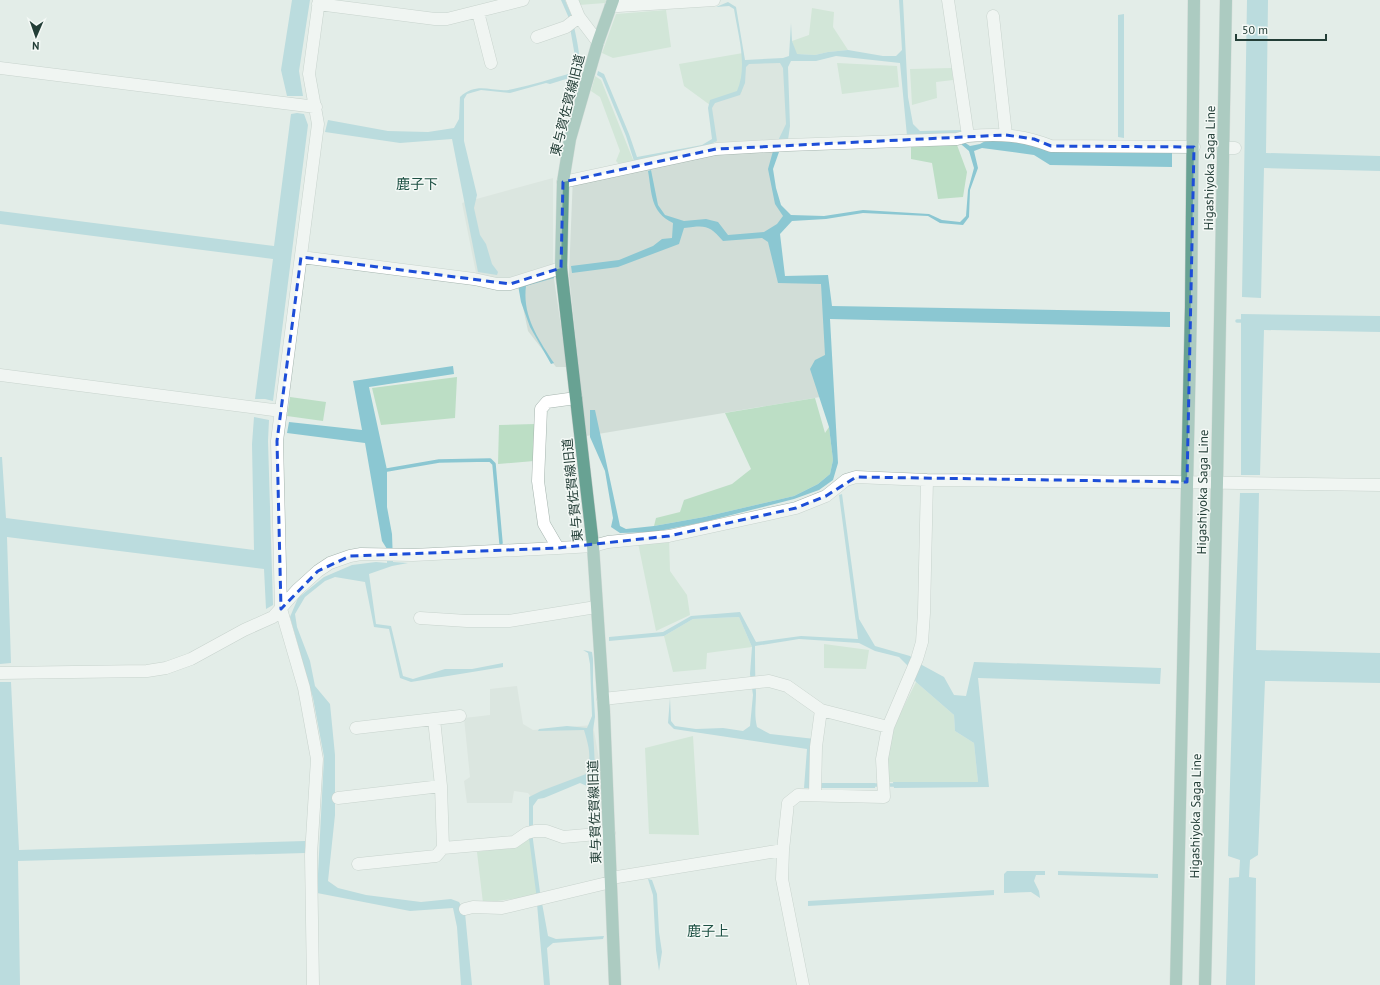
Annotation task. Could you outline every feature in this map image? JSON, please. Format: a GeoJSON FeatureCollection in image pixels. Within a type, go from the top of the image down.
{"type":"FeatureCollection","features":[{"type":"Feature","properties":{"kind":"main road","name":"Higashiyoka Saga Line"},"geometry":{"type":"LineString","coordinates":[[1176,985],[1194,147],[1194,0]]}},
{"type":"Feature","properties":{"kind":"main road","name":"Higashiyoka Saga Line"},"geometry":{"type":"LineString","coordinates":[[1205,985],[1217,482],[1229,148],[1226,0]]}},
{"type":"Feature","properties":{"kind":"main road","name":"東与賀佐賀線旧道"},"geometry":{"type":"LineString","coordinates":[[612,2],[598,42],[570,139],[563,182],[561,268],[592,546],[603,699],[615,985]]}},
{"type":"Feature","properties":{"kind":"street"},"geometry":{"type":"LineString","coordinates":[[313,985],[311,855],[316,759],[304,688],[281,609],[277,441],[318,124],[316,106],[309,74],[318,2],[447,20],[522,0]]}},
{"type":"Feature","properties":{"kind":"street"},"geometry":{"type":"LineString","coordinates":[[572,0],[577,18],[598,42]]}},
{"type":"Feature","properties":{"kind":"street"},"geometry":{"type":"LineString","coordinates":[[612,2],[618,6],[714,0]]}},
{"type":"Feature","properties":{"kind":"street"},"geometry":{"type":"LineString","coordinates":[[948,0],[963,138]]}},
{"type":"Feature","properties":{"kind":"street"},"geometry":{"type":"LineString","coordinates":[[478,12],[491,63]]}},
{"type":"Feature","properties":{"kind":"street"},"geometry":{"type":"LineString","coordinates":[[994,16],[1006,135]]}},
{"type":"Feature","properties":{"kind":"street"},"geometry":{"type":"LineString","coordinates":[[537,37],[566,27],[577,18]]}},
{"type":"Feature","properties":{"kind":"street"},"geometry":{"type":"LineString","coordinates":[[0,68],[316,106]]}},
{"type":"Feature","properties":{"kind":"street"},"geometry":{"type":"LineString","coordinates":[[563,182],[716,149],[773,145],[1006,135],[1034,139],[1050,146],[1194,147]]}},
{"type":"Feature","properties":{"kind":"street"},"geometry":{"type":"LineString","coordinates":[[301,257],[474,279],[497,284],[510,284],[561,268]]}},
{"type":"Feature","properties":{"kind":"street"},"geometry":{"type":"LineString","coordinates":[[0,375],[281,411]]}},
{"type":"Feature","properties":{"kind":"street"},"geometry":{"type":"LineString","coordinates":[[558,548],[544,524],[538,481],[541,408],[547,402],[576,398]]}},
{"type":"Feature","properties":{"kind":"street"},"geometry":{"type":"LineString","coordinates":[[0,673],[147,671],[166,668],[191,659],[244,630],[273,617],[297,590],[318,571],[330,563],[350,556],[361,554],[395,556],[592,546],[608,542],[669,536],[796,508],[826,496],[846,480],[856,477],[927,480],[1217,482],[1380,485]]}},
{"type":"Feature","properties":{"kind":"street"},"geometry":{"type":"LineString","coordinates":[[803,985],[782,879],[783,850],[788,803],[798,794],[815,789],[884,797],[882,759],[888,727],[917,659],[922,642],[927,480]]}},
{"type":"Feature","properties":{"kind":"street"},"geometry":{"type":"LineString","coordinates":[[420,618],[467,621],[509,621],[596,607]]}},
{"type":"Feature","properties":{"kind":"street"},"geometry":{"type":"LineString","coordinates":[[603,699],[770,681],[787,686],[821,710],[888,727]]}},
{"type":"Feature","properties":{"kind":"street"},"geometry":{"type":"LineString","coordinates":[[815,789],[816,747],[821,710]]}},
{"type":"Feature","properties":{"kind":"street"},"geometry":{"type":"LineString","coordinates":[[356,728],[460,716]]}},
{"type":"Feature","properties":{"kind":"street"},"geometry":{"type":"LineString","coordinates":[[358,864],[436,856],[443,848],[441,786],[434,719]]}},
{"type":"Feature","properties":{"kind":"street"},"geometry":{"type":"LineString","coordinates":[[338,798],[441,786]]}},
{"type":"Feature","properties":{"kind":"street"},"geometry":{"type":"LineString","coordinates":[[443,848],[514,842],[531,832],[546,831],[563,837],[609,833]]}},
{"type":"Feature","properties":{"kind":"street"},"geometry":{"type":"LineString","coordinates":[[465,909],[473,907],[502,908],[611,880],[783,850]]}},
{"type":"Feature","properties":{"kind":"highlighted area"},"geometry":{"type":"Polygon","coordinates":[[[1006,135],[1034,139],[1051,146],[1194,147],[1187,482],[856,477],[826,496],[796,508],[669,536],[558,548],[350,556],[318,571],[281,609],[277,441],[301,257],[510,284],[561,268],[563,182],[716,149],[1006,135]]]}},
{"type":"Feature","properties":{"kind":"shaded area"},"geometry":{"type":"Polygon","coordinates":[[[743,62],[784,62],[789,125],[770,169],[777,204],[789,219],[772,237],[782,278],[826,277],[832,395],[586,436],[569,275],[573,176],[715,144],[710,105],[743,62]]]}},
{"type":"Feature","properties":{"kind":"shaded area"},"geometry":{"type":"Polygon","coordinates":[[[553,178],[553,272],[567,367],[556,367],[528,331],[517,279],[500,281],[476,273],[462,203],[553,178]]]}},
{"type":"Feature","properties":{"kind":"shaded area"},"geometry":{"type":"Polygon","coordinates":[[[517,686],[523,724],[533,730],[593,725],[602,776],[588,778],[532,798],[528,793],[514,791],[512,803],[467,803],[464,781],[470,777],[464,718],[490,715],[490,689],[517,686]]]}},
{"type":"Feature","properties":{"kind":"green space"},"geometry":{"type":"Polygon","coordinates":[[[578,0],[606,0],[605,3],[579,5],[578,0]]]}},
{"type":"Feature","properties":{"kind":"green space"},"geometry":{"type":"Polygon","coordinates":[[[812,8],[834,12],[833,27],[848,50],[815,55],[796,54],[792,41],[809,35],[812,8]]]}},
{"type":"Feature","properties":{"kind":"green space"},"geometry":{"type":"Polygon","coordinates":[[[666,10],[671,47],[613,58],[602,53],[616,14],[666,10]]]}},
{"type":"Feature","properties":{"kind":"green space"},"geometry":{"type":"Polygon","coordinates":[[[743,53],[742,92],[710,105],[684,86],[679,64],[743,53]]]}},
{"type":"Feature","properties":{"kind":"green space"},"geometry":{"type":"Polygon","coordinates":[[[837,63],[897,66],[899,87],[842,94],[837,63]]]}},
{"type":"Feature","properties":{"kind":"green space"},"geometry":{"type":"Polygon","coordinates":[[[952,68],[953,80],[936,82],[937,98],[912,105],[910,69],[952,68]]]}},
{"type":"Feature","properties":{"kind":"green space"},"geometry":{"type":"Polygon","coordinates":[[[595,76],[601,80],[634,162],[620,165],[616,161],[620,151],[600,97],[591,91],[595,76]]]}},
{"type":"Feature","properties":{"kind":"green space"},"geometry":{"type":"Polygon","coordinates":[[[911,145],[957,145],[967,172],[963,197],[938,199],[932,163],[911,159],[911,145]]]}},
{"type":"Feature","properties":{"kind":"green space"},"geometry":{"type":"Polygon","coordinates":[[[457,377],[455,418],[381,425],[372,388],[457,377]]]}},
{"type":"Feature","properties":{"kind":"green space"},"geometry":{"type":"Polygon","coordinates":[[[290,397],[326,402],[323,421],[287,416],[290,397]]]}},
{"type":"Feature","properties":{"kind":"green space"},"geometry":{"type":"Polygon","coordinates":[[[815,398],[825,433],[829,427],[833,460],[830,474],[818,484],[794,496],[704,517],[654,526],[656,518],[680,512],[684,500],[732,484],[751,469],[725,413],[815,398]]]}},
{"type":"Feature","properties":{"kind":"green space"},"geometry":{"type":"Polygon","coordinates":[[[535,424],[534,461],[498,464],[499,425],[535,424]]]}},
{"type":"Feature","properties":{"kind":"green space"},"geometry":{"type":"Polygon","coordinates":[[[669,539],[670,571],[687,595],[690,615],[656,631],[638,543],[669,539]]]}},
{"type":"Feature","properties":{"kind":"green space"},"geometry":{"type":"Polygon","coordinates":[[[739,617],[752,647],[707,653],[706,669],[673,672],[664,636],[693,619],[739,617]]]}},
{"type":"Feature","properties":{"kind":"green space"},"geometry":{"type":"Polygon","coordinates":[[[824,644],[869,650],[866,669],[824,668],[824,644]]]}},
{"type":"Feature","properties":{"kind":"green space"},"geometry":{"type":"Polygon","coordinates":[[[916,682],[954,715],[955,731],[974,743],[978,782],[886,782],[885,759],[892,730],[916,682]]]}},
{"type":"Feature","properties":{"kind":"green space"},"geometry":{"type":"Polygon","coordinates":[[[693,736],[699,835],[649,834],[645,748],[693,736]]]}},
{"type":"Feature","properties":{"kind":"green space"},"geometry":{"type":"Polygon","coordinates":[[[530,838],[539,895],[483,903],[477,852],[515,846],[530,838]]]}},
{"type":"Feature","properties":{"kind":"water"},"geometry":{"type":"Polygon","coordinates":[[[292,0],[310,0],[299,71],[303,96],[287,96],[281,70],[292,0]]]}},
{"type":"Feature","properties":{"kind":"water"},"geometry":{"type":"Polygon","coordinates":[[[561,0],[565,0],[577,39],[580,64],[579,75],[550,84],[546,83],[510,93],[481,90],[467,94],[464,99],[464,141],[477,195],[474,208],[480,235],[486,244],[492,264],[498,272],[497,275],[478,272],[452,139],[400,143],[325,132],[328,120],[388,131],[428,132],[454,128],[459,119],[460,97],[473,89],[513,89],[572,73],[577,68],[568,16],[561,0]]]}},
{"type":"Feature","properties":{"kind":"water"},"geometry":{"type":"Polygon","coordinates":[[[899,0],[903,0],[908,97],[913,124],[920,131],[961,130],[964,142],[970,146],[980,144],[989,139],[1033,144],[1051,152],[1172,152],[1172,167],[1050,165],[1034,155],[982,148],[974,151],[978,168],[970,190],[969,217],[963,225],[940,223],[928,216],[863,213],[826,219],[792,221],[780,234],[785,276],[828,275],[832,306],[1170,312],[1170,327],[830,319],[838,463],[833,480],[819,490],[794,499],[704,522],[654,532],[620,533],[611,527],[613,518],[605,471],[590,437],[590,410],[595,410],[620,526],[626,529],[654,526],[704,517],[794,496],[818,484],[830,474],[833,460],[829,427],[810,369],[815,360],[825,355],[821,284],[778,283],[768,242],[762,238],[723,241],[714,232],[706,227],[691,227],[684,228],[679,244],[618,267],[572,273],[571,266],[619,260],[653,246],[662,239],[672,238],[673,223],[665,219],[656,208],[653,201],[648,171],[651,170],[658,205],[665,215],[684,221],[706,219],[718,222],[728,235],[764,232],[777,224],[783,216],[775,204],[768,169],[773,151],[786,124],[783,68],[780,63],[749,64],[746,67],[745,83],[740,95],[715,103],[712,108],[717,141],[705,147],[634,161],[626,136],[602,78],[597,75],[598,71],[604,74],[637,157],[702,145],[712,139],[708,108],[710,100],[737,91],[742,71],[740,40],[734,9],[729,6],[716,7],[728,2],[736,7],[745,60],[783,58],[789,56],[791,23],[792,41],[797,54],[815,55],[848,50],[883,56],[896,56],[902,50],[899,0]],[[836,56],[816,61],[791,61],[788,67],[790,126],[788,140],[779,152],[773,169],[781,205],[791,215],[824,216],[863,210],[929,214],[942,220],[960,222],[966,216],[968,190],[974,168],[969,151],[962,145],[957,135],[907,136],[900,63],[836,56]]]}},
{"type":"Feature","properties":{"kind":"water"},"geometry":{"type":"Polygon","coordinates":[[[1247,0],[1268,0],[1266,153],[1380,156],[1380,171],[1264,168],[1261,298],[1242,297],[1247,0]]]}},
{"type":"Feature","properties":{"kind":"water"},"geometry":{"type":"Polygon","coordinates":[[[1124,14],[1124,138],[1118,137],[1118,15],[1124,14]]]}},
{"type":"Feature","properties":{"kind":"water"},"geometry":{"type":"Polygon","coordinates":[[[291,114],[304,114],[308,125],[273,401],[255,399],[273,259],[0,224],[0,211],[274,246],[291,114]]]}},
{"type":"Feature","properties":{"kind":"water"},"geometry":{"type":"Polygon","coordinates":[[[555,274],[554,278],[526,286],[525,297],[529,317],[537,336],[554,363],[551,364],[530,327],[521,302],[518,285],[555,274]]]}},
{"type":"Feature","properties":{"kind":"water"},"geometry":{"type":"Polygon","coordinates":[[[1241,314],[1380,316],[1380,332],[1264,330],[1260,475],[1241,475],[1241,314]]]}},
{"type":"Feature","properties":{"kind":"water"},"geometry":{"type":"Polygon","coordinates":[[[453,366],[454,374],[369,387],[387,470],[387,507],[392,534],[393,562],[408,563],[392,566],[369,574],[376,624],[391,626],[403,676],[413,679],[445,669],[472,669],[503,663],[503,667],[411,682],[400,678],[389,629],[374,627],[365,582],[335,577],[325,581],[305,597],[295,614],[297,627],[310,661],[315,686],[330,704],[335,755],[335,815],[328,881],[338,888],[366,895],[421,902],[451,899],[459,902],[465,913],[472,985],[461,985],[457,927],[453,908],[410,911],[317,893],[324,757],[313,698],[290,617],[298,598],[324,577],[352,565],[376,562],[387,563],[387,549],[382,541],[365,443],[287,433],[289,422],[362,430],[353,381],[453,366]]]}},
{"type":"Feature","properties":{"kind":"water"},"geometry":{"type":"Polygon","coordinates":[[[254,417],[269,420],[268,441],[273,605],[266,609],[264,569],[7,537],[11,663],[0,664],[0,457],[2,457],[6,518],[254,550],[252,444],[254,417]]]}},
{"type":"Feature","properties":{"kind":"water"},"geometry":{"type":"Polygon","coordinates":[[[1240,493],[1259,493],[1256,650],[1380,653],[1380,683],[1265,681],[1258,855],[1250,860],[1249,877],[1256,878],[1255,985],[1226,985],[1229,878],[1239,877],[1240,860],[1228,856],[1240,493]]]}},
{"type":"Feature","properties":{"kind":"water"},"geometry":{"type":"Polygon","coordinates":[[[842,494],[859,619],[875,646],[910,656],[922,665],[944,677],[954,695],[966,696],[974,662],[1161,668],[1160,684],[978,678],[989,787],[894,788],[893,782],[978,782],[974,743],[955,731],[954,715],[916,682],[907,665],[899,657],[875,651],[859,643],[799,639],[755,646],[755,710],[757,727],[770,734],[815,739],[812,783],[875,783],[875,788],[804,788],[807,749],[674,729],[668,723],[670,698],[671,721],[675,726],[696,729],[723,728],[743,731],[750,726],[753,695],[750,674],[752,647],[739,617],[693,619],[664,636],[609,641],[609,637],[663,632],[691,616],[740,612],[756,642],[801,636],[858,639],[839,495],[842,494]]]}},
{"type":"Feature","properties":{"kind":"water"},"geometry":{"type":"Polygon","coordinates":[[[583,650],[592,652],[593,659],[595,717],[593,730],[595,766],[592,772],[591,787],[595,799],[590,796],[587,786],[580,783],[544,798],[538,799],[533,806],[533,840],[548,936],[556,939],[604,936],[603,939],[553,943],[547,948],[550,985],[544,985],[536,892],[529,838],[529,797],[586,774],[589,762],[589,752],[584,730],[538,731],[539,729],[567,726],[587,728],[592,716],[590,664],[588,653],[583,650]]]}},
{"type":"Feature","properties":{"kind":"water"},"geometry":{"type":"Polygon","coordinates":[[[0,682],[11,682],[19,850],[305,841],[305,853],[18,861],[20,985],[0,985],[0,682]]]}},
{"type":"Feature","properties":{"kind":"water"},"geometry":{"type":"Polygon","coordinates":[[[1007,871],[1045,871],[1045,875],[1036,875],[1034,881],[1039,891],[1040,898],[1031,892],[1004,893],[1004,874],[1007,871]]]}},
{"type":"Feature","properties":{"kind":"water"},"geometry":{"type":"Polygon","coordinates":[[[1058,871],[1158,874],[1158,878],[1058,875],[1058,871]]]}},
{"type":"Feature","properties":{"kind":"water"},"geometry":{"type":"Polygon","coordinates":[[[648,879],[652,880],[657,894],[659,932],[662,952],[659,971],[656,950],[653,895],[648,879]]]}},
{"type":"Feature","properties":{"kind":"water"},"geometry":{"type":"Polygon","coordinates":[[[994,890],[994,895],[808,906],[808,901],[994,890]]]}},
{"type":"Feature","properties":{"kind":"waterway"},"geometry":{"type":"LineString","coordinates":[[1237,321],[1246,321]]}},
{"type":"Feature","properties":{"kind":"waterway"},"geometry":{"type":"LineString","coordinates":[[387,470],[439,461],[490,460],[494,464],[501,543]]}},
{"type":"Feature","properties":{"kind":"waterway"},"geometry":{"type":"LineString","coordinates":[[871,785],[897,785]]}},
{"type":"Feature","properties":{"kind":"district","name":"鹿子下"},"geometry":{"type":"Point","coordinates":[417,184]}},
{"type":"Feature","properties":{"kind":"district","name":"鹿子上"},"geometry":{"type":"Point","coordinates":[708,931]}}]}
